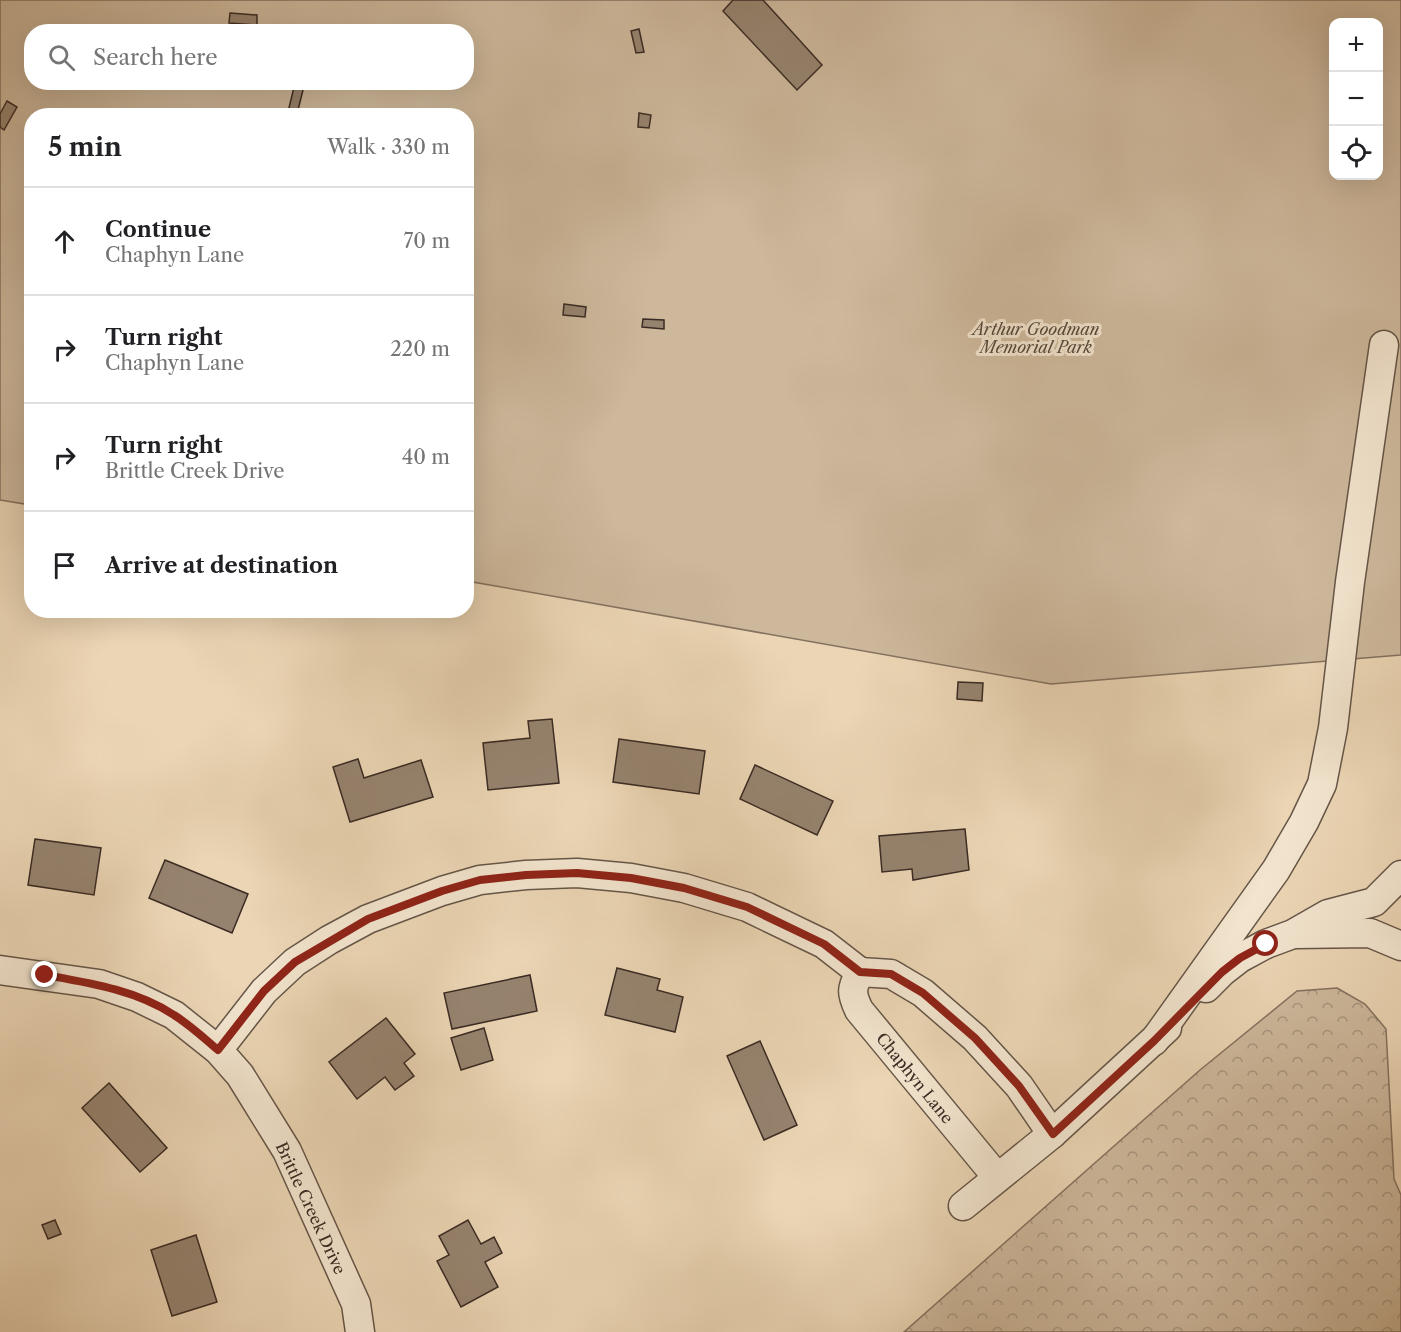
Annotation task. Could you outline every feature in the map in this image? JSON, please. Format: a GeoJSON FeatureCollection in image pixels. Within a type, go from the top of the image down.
{"type":"FeatureCollection","features":[{"type":"Feature","properties":{"kind":"street"},"geometry":{"type":"LineString","coordinates":[[1154,1041],[1276,870],[1304,822],[1322,784],[1333,728],[1350,582],[1384,345]]}},
{"type":"Feature","properties":{"kind":"street"},"geometry":{"type":"LineString","coordinates":[[218,1050],[264,991],[295,962],[368,919],[442,891],[480,880],[577,873],[631,878],[684,888],[747,907],[824,944],[860,972],[891,974],[923,993],[975,1038],[1019,1086],[1053,1134]]}},
{"type":"Feature","properties":{"kind":"street"},"geometry":{"type":"LineString","coordinates":[[963,1206],[1053,1134],[1154,1041],[1222,972],[1240,958],[1282,937],[1293,934],[1328,914],[1374,902],[1401,875]]}},
{"type":"Feature","properties":{"kind":"street"},"geometry":{"type":"LineString","coordinates":[[1293,934],[1370,933],[1401,946]]}},
{"type":"Feature","properties":{"kind":"street","name":"Brittle Creek Drive"},"geometry":{"type":"LineString","coordinates":[[0,970],[99,984],[137,997],[174,1015],[218,1050],[240,1075],[287,1151],[356,1304],[360,1332]]}},
{"type":"Feature","properties":{"kind":"street","name":"Chaphyn Lane"},"geometry":{"type":"LineString","coordinates":[[860,972],[852,994],[859,1010],[997,1178]]}},
{"type":"Feature","properties":{"kind":"green space","name":"Arthur Goodman Memorial Park"},"geometry":{"type":"Polygon","coordinates":[[[0,0],[1401,0],[1401,655],[1051,684],[474,582],[474,108],[24,108],[24,504],[0,500],[0,0]]]}},
{"type":"Feature","properties":{"kind":"green space"},"geometry":{"type":"Polygon","coordinates":[[[1337,988],[1365,1004],[1386,1029],[1394,1179],[1401,1195],[1401,1332],[904,1332],[1200,1070],[1297,991],[1337,988]]]}},
{"type":"Feature","properties":{"kind":"building"},"geometry":{"type":"Polygon","coordinates":[[[733,0],[763,0],[822,65],[797,90],[723,11],[733,0]]]}},
{"type":"Feature","properties":{"kind":"building"},"geometry":{"type":"Polygon","coordinates":[[[230,13],[257,15],[257,24],[229,23],[230,13]]]}},
{"type":"Feature","properties":{"kind":"building"},"geometry":{"type":"Polygon","coordinates":[[[639,29],[644,52],[636,53],[631,31],[639,29]]]}},
{"type":"Feature","properties":{"kind":"building"},"geometry":{"type":"Polygon","coordinates":[[[293,90],[303,90],[298,108],[289,108],[293,90]]]}},
{"type":"Feature","properties":{"kind":"building"},"geometry":{"type":"Polygon","coordinates":[[[7,101],[17,107],[4,130],[0,127],[0,114],[7,101]]]}},
{"type":"Feature","properties":{"kind":"building"},"geometry":{"type":"Polygon","coordinates":[[[639,113],[651,115],[649,128],[638,127],[639,113]]]}},
{"type":"Feature","properties":{"kind":"building"},"geometry":{"type":"Polygon","coordinates":[[[564,304],[586,307],[585,317],[563,315],[564,304]]]}},
{"type":"Feature","properties":{"kind":"building"},"geometry":{"type":"Polygon","coordinates":[[[643,319],[664,320],[664,329],[642,327],[643,319]]]}},
{"type":"Feature","properties":{"kind":"building"},"geometry":{"type":"Polygon","coordinates":[[[958,682],[983,683],[982,701],[957,699],[958,682]]]}},
{"type":"Feature","properties":{"kind":"building"},"geometry":{"type":"Polygon","coordinates":[[[552,719],[559,783],[488,790],[483,743],[530,738],[528,721],[552,719]]]}},
{"type":"Feature","properties":{"kind":"building"},"geometry":{"type":"Polygon","coordinates":[[[619,739],[705,751],[699,794],[613,782],[619,739]]]}},
{"type":"Feature","properties":{"kind":"building"},"geometry":{"type":"Polygon","coordinates":[[[358,759],[364,778],[421,760],[433,797],[350,822],[333,767],[358,759]]]}},
{"type":"Feature","properties":{"kind":"building"},"geometry":{"type":"Polygon","coordinates":[[[755,765],[833,801],[817,835],[740,799],[755,765]]]}},
{"type":"Feature","properties":{"kind":"building"},"geometry":{"type":"Polygon","coordinates":[[[965,829],[969,870],[913,880],[912,869],[882,872],[879,836],[965,829]]]}},
{"type":"Feature","properties":{"kind":"building"},"geometry":{"type":"Polygon","coordinates":[[[35,839],[101,848],[94,895],[28,885],[35,839]]]}},
{"type":"Feature","properties":{"kind":"building"},"geometry":{"type":"Polygon","coordinates":[[[165,860],[248,894],[232,933],[149,898],[165,860]]]}},
{"type":"Feature","properties":{"kind":"building"},"geometry":{"type":"Polygon","coordinates":[[[617,968],[660,979],[657,990],[683,997],[675,1032],[605,1015],[617,968]]]}},
{"type":"Feature","properties":{"kind":"building"},"geometry":{"type":"Polygon","coordinates":[[[530,975],[537,1011],[452,1029],[444,993],[530,975]]]}},
{"type":"Feature","properties":{"kind":"building"},"geometry":{"type":"Polygon","coordinates":[[[386,1018],[415,1054],[404,1063],[414,1076],[395,1090],[385,1077],[357,1099],[329,1062],[386,1018]]]}},
{"type":"Feature","properties":{"kind":"building"},"geometry":{"type":"Polygon","coordinates":[[[484,1028],[493,1060],[461,1070],[451,1038],[484,1028]]]}},
{"type":"Feature","properties":{"kind":"building"},"geometry":{"type":"Polygon","coordinates":[[[760,1041],[797,1125],[764,1140],[727,1056],[760,1041]]]}},
{"type":"Feature","properties":{"kind":"building"},"geometry":{"type":"Polygon","coordinates":[[[109,1083],[167,1148],[140,1172],[82,1108],[109,1083]]]}},
{"type":"Feature","properties":{"kind":"building"},"geometry":{"type":"Polygon","coordinates":[[[55,1220],[61,1234],[48,1239],[42,1225],[55,1220]]]}},
{"type":"Feature","properties":{"kind":"building"},"geometry":{"type":"Polygon","coordinates":[[[468,1220],[481,1244],[494,1237],[502,1253],[485,1262],[498,1287],[461,1307],[437,1261],[449,1255],[439,1236],[468,1220]]]}},
{"type":"Feature","properties":{"kind":"building"},"geometry":{"type":"Polygon","coordinates":[[[196,1235],[217,1302],[172,1316],[151,1250],[196,1235]]]}},
{"type":"Feature","properties":{"kind":"route"},"geometry":{"type":"LineString","coordinates":[[45,975],[99,984],[137,997],[174,1015],[218,1050],[264,991],[295,962],[368,919],[442,891],[480,880],[577,873],[631,878],[684,888],[747,907],[824,944],[860,972],[891,974],[923,993],[975,1038],[1019,1086],[1053,1134],[1154,1041],[1222,972],[1240,958],[1266,944]]}}]}
